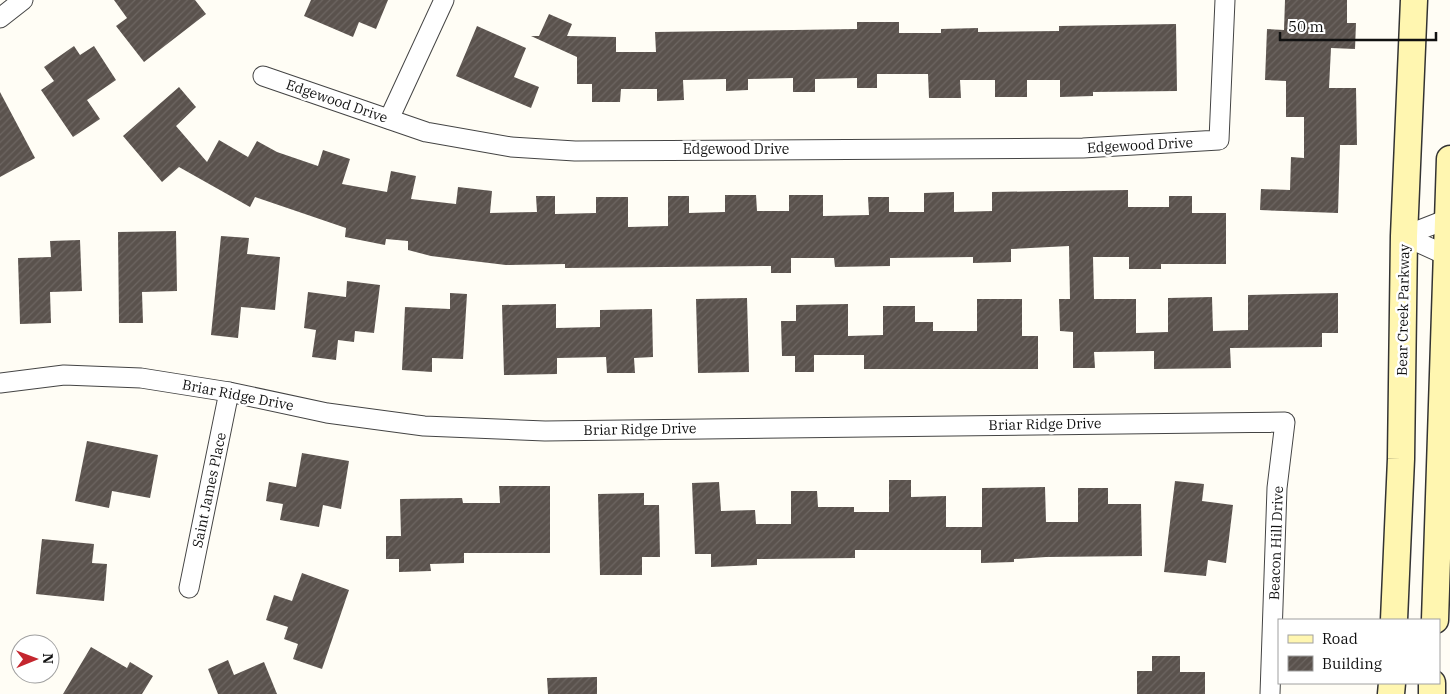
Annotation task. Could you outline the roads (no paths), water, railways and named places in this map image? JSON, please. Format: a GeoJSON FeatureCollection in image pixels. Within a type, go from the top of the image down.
{"type":"FeatureCollection","features":[{"type":"Feature","properties":{"kind":"main road","name":"Bear Creek Parkway"},"geometry":{"type":"LineString","coordinates":[[1394,619],[1401,449],[1404,236],[1414,0]]}},
{"type":"Feature","properties":{"kind":"main road"},"geometry":{"type":"LineString","coordinates":[[1435,619],[1450,159]]}},
{"type":"Feature","properties":{"kind":"street"},"geometry":{"type":"LineString","coordinates":[[0,18],[23,0]]}},
{"type":"Feature","properties":{"kind":"street"},"geometry":{"type":"LineString","coordinates":[[389,119],[444,0]]}},
{"type":"Feature","properties":{"kind":"street","name":"Edgewood Drive"},"geometry":{"type":"LineString","coordinates":[[263,76],[426,132],[511,147],[575,151],[1083,148],[1219,140],[1225,0]]}},
{"type":"Feature","properties":{"kind":"street"},"geometry":{"type":"LineString","coordinates":[[1404,236],[1449,218]]}},
{"type":"Feature","properties":{"kind":"street"},"geometry":{"type":"LineString","coordinates":[[1404,236],[1448,257]]}},
{"type":"Feature","properties":{"kind":"street","name":"Briar Ridge Drive"},"geometry":{"type":"LineString","coordinates":[[0,383],[64,375],[141,378],[229,392],[327,413],[424,426],[545,431],[1285,422]]}},
{"type":"Feature","properties":{"kind":"street","name":"Saint James Place"},"geometry":{"type":"LineString","coordinates":[[189,588],[229,392]]}},
{"type":"Feature","properties":{"kind":"street","name":"Beacon Hill Drive"},"geometry":{"type":"LineString","coordinates":[[1270,694],[1277,488],[1285,422]]}}]}
